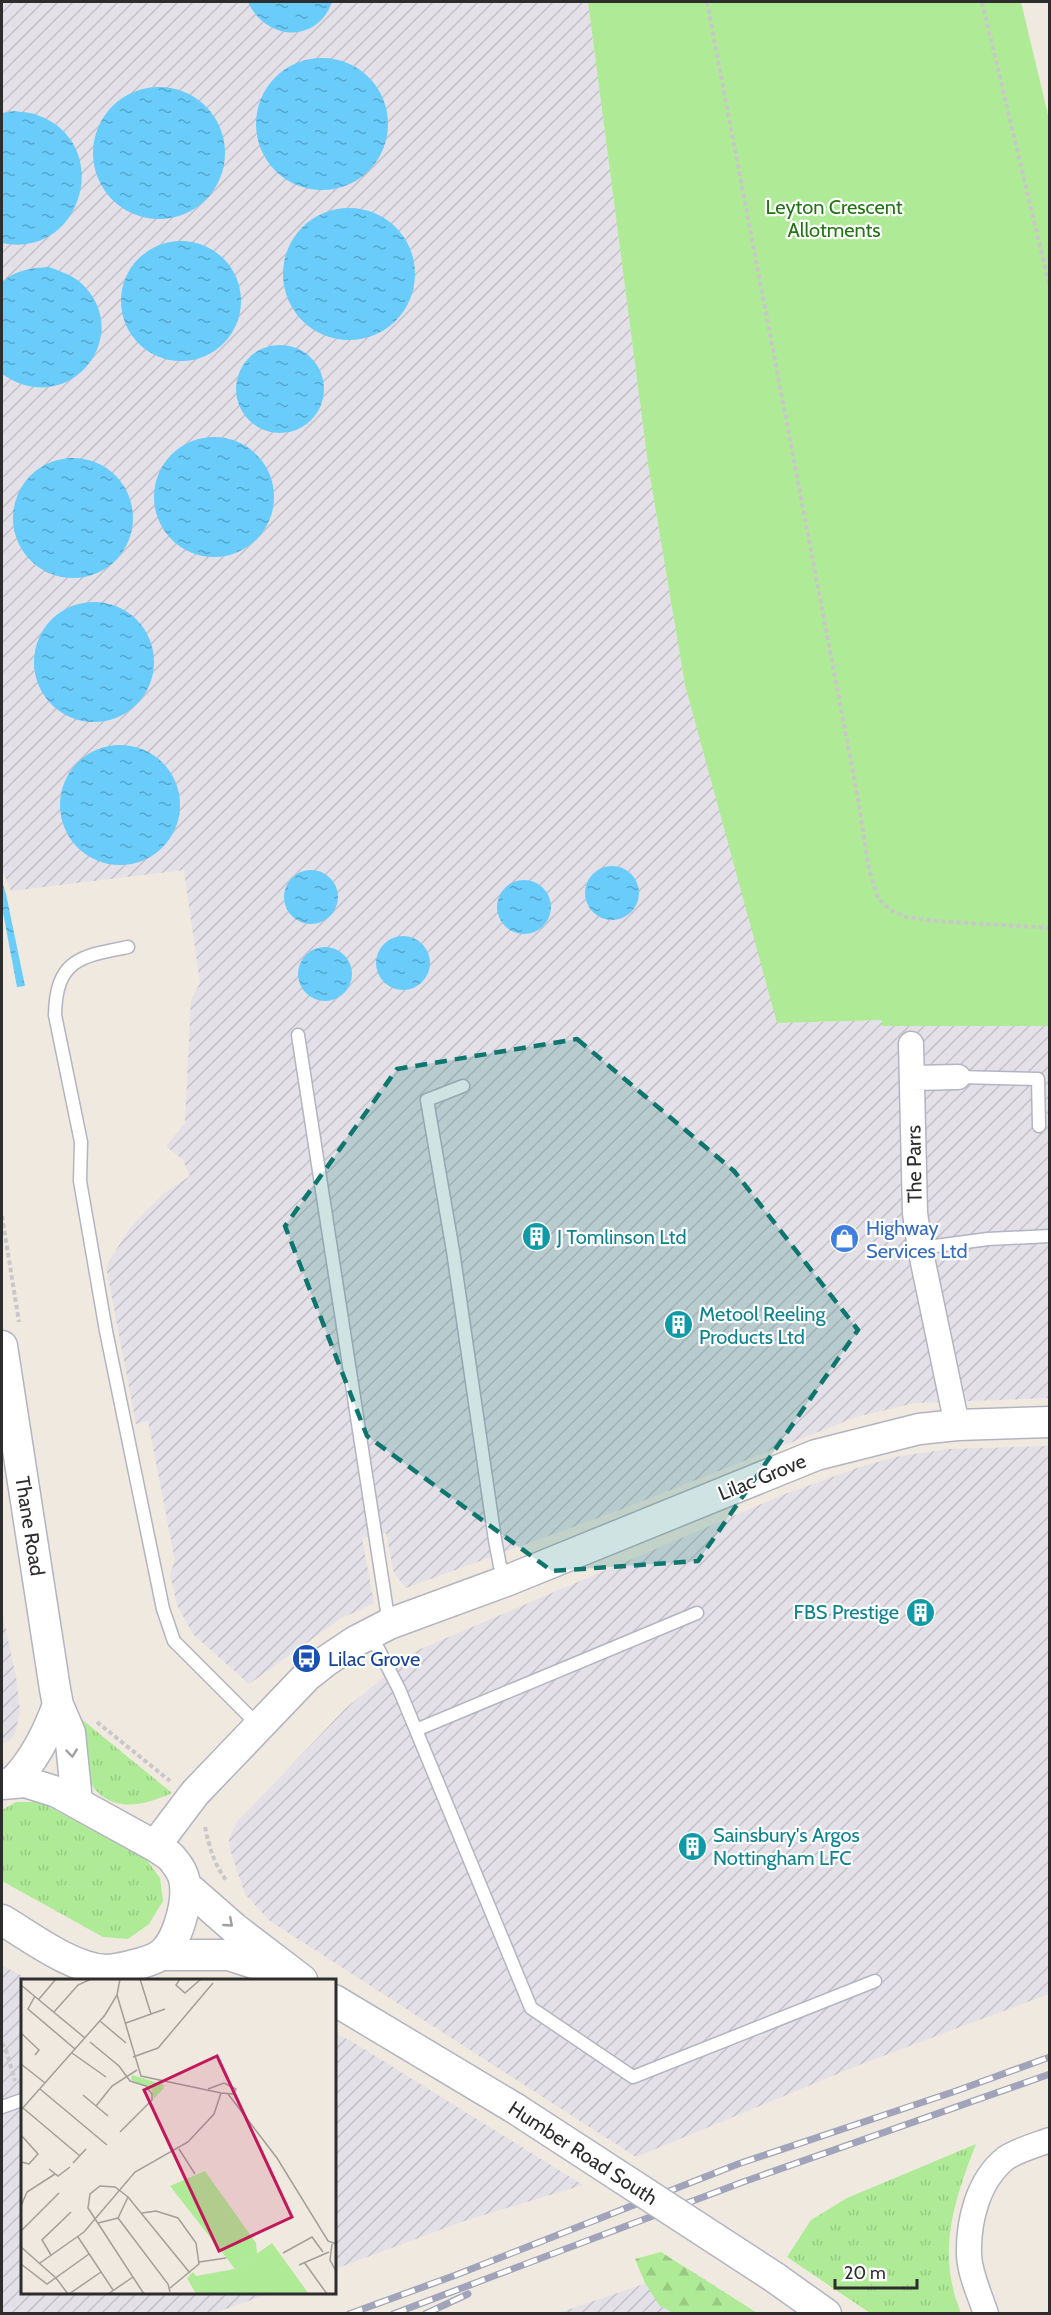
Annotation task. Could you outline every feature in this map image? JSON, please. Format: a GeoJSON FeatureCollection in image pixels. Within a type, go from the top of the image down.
{"type":"FeatureCollection","features":[{"type":"Feature","properties":{"kind":"street","name":"The Parrs"},"geometry":{"type":"LineString","coordinates":[[911,1044],[915,1213],[920,1248],[957,1425]]}},
{"type":"Feature","properties":{"kind":"street"},"geometry":{"type":"LineString","coordinates":[[913,1078],[957,1077]]}},
{"type":"Feature","properties":{"kind":"street","name":"Thane Road"},"geometry":{"type":"LineString","coordinates":[[2,1346],[58,1705],[70,1733],[76,1802]]}},
{"type":"Feature","properties":{"kind":"street","name":"Lilac Grove"},"geometry":{"type":"LineString","coordinates":[[155,1846],[195,1793],[307,1676],[326,1661],[380,1629],[506,1581],[816,1455],[919,1430],[957,1425],[1050,1422]]}},
{"type":"Feature","properties":{"kind":"street","name":"Thane Road"},"geometry":{"type":"LineString","coordinates":[[8,1782],[36,1754],[49,1730],[58,1705]]}},
{"type":"Feature","properties":{"kind":"street"},"geometry":{"type":"LineString","coordinates":[[8,1782],[40,1785],[76,1802],[170,1856],[180,1868],[185,1885],[185,1905],[170,1942],[161,1955]]}},
{"type":"Feature","properties":{"kind":"street"},"geometry":{"type":"LineString","coordinates":[[185,1885],[297,1978]]}},
{"type":"Feature","properties":{"kind":"street"},"geometry":{"type":"LineString","coordinates":[[2,1920],[65,1957],[107,1970],[161,1955],[229,1955],[297,1978]]}},
{"type":"Feature","properties":{"kind":"street","name":"Humber Road South"},"geometry":{"type":"LineString","coordinates":[[336,2001],[516,2109],[826,2313]]}},
{"type":"Feature","properties":{"kind":"street"},"geometry":{"type":"LineString","coordinates":[[986,2313],[974,2280],[969,2256],[972,2217],[982,2188],[993,2170],[1008,2156],[1050,2140]]}},
{"type":"Feature","properties":{"kind":"lane"},"geometry":{"type":"LineString","coordinates":[[129,947],[94,953],[78,960],[67,970],[55,998],[55,1016],[81,1142],[80,1181],[106,1331],[163,1609],[174,1641],[258,1725]]}},
{"type":"Feature","properties":{"kind":"lane"},"geometry":{"type":"LineString","coordinates":[[298,1035],[380,1629],[399,1689],[531,2008],[633,2077],[875,1981]]}},
{"type":"Feature","properties":{"kind":"lane"},"geometry":{"type":"LineString","coordinates":[[957,1077],[1038,1079],[1039,1126]]}},
{"type":"Feature","properties":{"kind":"lane"},"geometry":{"type":"LineString","coordinates":[[463,1086],[427,1100],[453,1251],[495,1540],[500,1566],[506,1581]]}},
{"type":"Feature","properties":{"kind":"lane"},"geometry":{"type":"LineString","coordinates":[[920,1248],[987,1239],[1050,1236]]}},
{"type":"Feature","properties":{"kind":"lane"},"geometry":{"type":"LineString","coordinates":[[416,1730],[697,1613]]}},
{"type":"Feature","properties":{"kind":"lane"},"geometry":{"type":"LineString","coordinates":[[2,2107],[21,2101]]}},
{"type":"Feature","properties":{"kind":"path"},"geometry":{"type":"LineString","coordinates":[[707,2],[857,793],[869,870],[878,898],[890,910],[906,917],[934,921],[1050,928]]}},
{"type":"Feature","properties":{"kind":"path"},"geometry":{"type":"LineString","coordinates":[[982,2],[1050,288]]}},
{"type":"Feature","properties":{"kind":"path"},"geometry":{"type":"LineString","coordinates":[[89,1715],[171,1781]]}},
{"type":"Feature","properties":{"kind":"path"},"geometry":{"type":"LineString","coordinates":[[204,1824],[218,1869],[229,1885]]}},
{"type":"Feature","properties":{"kind":"path"},"geometry":{"type":"LineString","coordinates":[[2,2043],[21,2098]]}},
{"type":"Feature","properties":{"kind":"highlighted area"},"geometry":{"type":"Polygon","coordinates":[[[577,1039],[734,1171],[858,1330],[698,1561],[552,1571],[367,1436],[285,1226],[397,1069],[577,1039]]]}},
{"type":"Feature","properties":{"kind":"shaded area"},"geometry":{"type":"Polygon","coordinates":[[[2,2],[588,2],[648,464],[685,685],[778,1023],[882,1020],[882,1026],[1049,1026],[1049,1398],[915,1403],[856,1417],[617,1511],[406,1588],[394,1573],[386,1533],[362,1538],[374,1603],[340,1619],[249,1684],[193,1634],[177,1605],[170,1574],[175,1561],[148,1421],[136,1424],[106,1266],[130,1228],[163,1194],[190,1176],[183,1160],[166,1146],[185,1123],[191,1000],[200,983],[184,870],[11,891],[2,868],[2,2]]]}},
{"type":"Feature","properties":{"kind":"shaded area"},"geometry":{"type":"Polygon","coordinates":[[[1049,1446],[1049,1994],[864,2063],[636,2157],[270,1921],[245,1894],[230,1849],[229,1839],[237,1822],[346,1708],[416,1651],[785,1494],[863,1466],[900,1456],[950,1449],[1049,1446]]]}},
{"type":"Feature","properties":{"kind":"shaded area"},"geometry":{"type":"Polygon","coordinates":[[[2,1611],[16,1677],[20,1711],[15,1733],[2,1745],[2,1611]]]}},
{"type":"Feature","properties":{"kind":"shaded area"},"geometry":{"type":"Polygon","coordinates":[[[2,1965],[27,1979],[21,1979],[21,2294],[268,2294],[214,2313],[2,2313],[2,1965]]]}},
{"type":"Feature","properties":{"kind":"shaded area"},"geometry":{"type":"Polygon","coordinates":[[[336,2034],[351,2041],[583,2185],[464,2221],[336,2269],[336,2034]]]}},
{"type":"Feature","properties":{"kind":"shaded area"},"geometry":{"type":"Polygon","coordinates":[[[689,2269],[757,2313],[555,2314],[689,2269]]]}},
{"type":"Feature","properties":{"kind":"green space","name":"Leyton Crescent Allotments"},"geometry":{"type":"Polygon","coordinates":[[[588,2],[1021,2],[1050,123],[1049,1026],[882,1026],[882,1020],[777,1023],[685,685],[648,464],[588,2]]]}},
{"type":"Feature","properties":{"kind":"green space"},"geometry":{"type":"Polygon","coordinates":[[[74,1713],[172,1793],[149,1802],[126,1804],[116,1803],[96,1791],[88,1780],[74,1713]]]}},
{"type":"Feature","properties":{"kind":"green space"},"geometry":{"type":"Polygon","coordinates":[[[16,1802],[40,1802],[146,1859],[160,1878],[163,1901],[149,1924],[128,1939],[103,1937],[2,1881],[2,1810],[16,1802]]]}},
{"type":"Feature","properties":{"kind":"green space"},"geometry":{"type":"Polygon","coordinates":[[[976,2144],[955,2207],[949,2248],[954,2291],[961,2313],[870,2313],[787,2257],[811,2220],[847,2198],[976,2144]]]}},
{"type":"Feature","properties":{"kind":"green space"},"geometry":{"type":"Polygon","coordinates":[[[661,2252],[757,2313],[673,2313],[659,2305],[645,2283],[635,2259],[661,2252]]]}},
{"type":"Feature","properties":{"kind":"water"},"geometry":{"type":"Polygon","coordinates":[[[248,2],[332,2],[325,16],[315,25],[304,31],[291,32],[279,30],[267,24],[256,15],[248,2]]]}},
{"type":"Feature","properties":{"kind":"water"},"geometry":{"type":"Polygon","coordinates":[[[322,58],[347,63],[369,77],[383,99],[388,124],[383,149],[369,171],[347,185],[322,190],[297,185],[275,171],[261,149],[256,124],[261,99],[275,77],[297,63],[322,58]]]}},
{"type":"Feature","properties":{"kind":"water"},"geometry":{"type":"Polygon","coordinates":[[[159,87],[184,92],[206,106],[220,128],[225,153],[220,178],[206,200],[184,214],[159,219],[134,214],[112,200],[98,178],[93,153],[98,128],[112,106],[134,92],[159,87]]]}},
{"type":"Feature","properties":{"kind":"water"},"geometry":{"type":"Polygon","coordinates":[[[14,111],[37,115],[61,129],[76,149],[82,172],[79,196],[69,217],[53,234],[30,243],[2,243],[2,113],[14,111]]]}},
{"type":"Feature","properties":{"kind":"water"},"geometry":{"type":"Polygon","coordinates":[[[349,208],[374,213],[396,227],[410,249],[415,274],[410,299],[396,321],[374,335],[349,340],[324,335],[302,321],[288,299],[283,274],[288,249],[302,227],[324,213],[349,208]]]}},
{"type":"Feature","properties":{"kind":"water"},"geometry":{"type":"Polygon","coordinates":[[[181,241],[204,245],[224,258],[237,278],[241,301],[237,324],[224,344],[204,357],[181,361],[158,357],[138,344],[125,324],[121,301],[125,278],[138,258],[158,245],[181,241]]]}},
{"type":"Feature","properties":{"kind":"water"},"geometry":{"type":"Polygon","coordinates":[[[49,267],[73,277],[85,287],[98,307],[102,329],[97,349],[86,367],[70,380],[50,387],[26,386],[2,374],[2,282],[24,270],[49,267]]]}},
{"type":"Feature","properties":{"kind":"water"},"geometry":{"type":"Polygon","coordinates":[[[280,345],[297,349],[311,358],[320,372],[324,389],[320,406],[311,420],[297,429],[280,433],[263,429],[249,420],[240,406],[236,389],[240,372],[249,358],[263,349],[280,345]]]}},
{"type":"Feature","properties":{"kind":"water"},"geometry":{"type":"Polygon","coordinates":[[[214,437],[237,441],[257,454],[270,474],[274,497],[270,520],[257,540],[237,553],[214,557],[191,553],[171,540],[158,520],[154,497],[158,474],[171,454],[191,441],[214,437]]]}},
{"type":"Feature","properties":{"kind":"water"},"geometry":{"type":"Polygon","coordinates":[[[73,458],[96,462],[116,475],[129,495],[133,518],[129,541],[116,561],[96,574],[73,578],[50,574],[30,561],[17,541],[13,518],[17,495],[30,475],[50,462],[73,458]]]}},
{"type":"Feature","properties":{"kind":"water"},"geometry":{"type":"Polygon","coordinates":[[[94,602],[117,606],[137,619],[150,639],[154,662],[150,685],[137,705],[117,718],[94,722],[71,718],[51,705],[38,685],[34,662],[38,639],[51,619],[71,606],[94,602]]]}},
{"type":"Feature","properties":{"kind":"water"},"geometry":{"type":"Polygon","coordinates":[[[120,745],[143,749],[163,762],[176,782],[180,805],[176,828],[163,848],[143,861],[120,865],[97,861],[77,848],[64,828],[60,805],[64,782],[77,762],[97,749],[120,745]]]}},
{"type":"Feature","properties":{"kind":"water"},"geometry":{"type":"Polygon","coordinates":[[[612,866],[622,868],[631,874],[637,883],[639,893],[637,903],[631,912],[622,918],[612,920],[602,918],[593,912],[587,903],[585,893],[587,883],[593,874],[602,868],[612,866]]]}},
{"type":"Feature","properties":{"kind":"water"},"geometry":{"type":"Polygon","coordinates":[[[311,870],[321,872],[330,878],[336,887],[338,897],[336,907],[330,916],[321,922],[311,924],[301,922],[292,916],[286,907],[284,897],[286,887],[292,878],[301,872],[311,870]]]}},
{"type":"Feature","properties":{"kind":"water"},"geometry":{"type":"Polygon","coordinates":[[[524,880],[534,882],[543,888],[549,897],[551,907],[549,917],[543,926],[534,932],[524,934],[514,932],[505,926],[499,917],[497,907],[499,897],[505,888],[514,882],[524,880]]]}},
{"type":"Feature","properties":{"kind":"water"},"geometry":{"type":"Polygon","coordinates":[[[2,881],[25,986],[17,987],[2,907],[2,881]]]}},
{"type":"Feature","properties":{"kind":"water"},"geometry":{"type":"Polygon","coordinates":[[[403,936],[413,938],[422,944],[428,953],[430,963],[428,973],[422,982],[413,988],[403,990],[393,988],[384,982],[378,973],[376,963],[378,953],[384,944],[393,938],[403,936]]]}},
{"type":"Feature","properties":{"kind":"water"},"geometry":{"type":"Polygon","coordinates":[[[325,947],[335,949],[344,955],[350,964],[352,974],[350,984],[344,993],[335,999],[325,1001],[315,999],[306,993],[300,984],[298,974],[300,964],[306,955],[315,949],[325,947]]]}},
{"type":"Feature","properties":{"kind":"railway"},"geometry":{"type":"LineString","coordinates":[[349,2314],[456,2275],[738,2164],[1050,2057]]}},
{"type":"Feature","properties":{"kind":"railway"},"geometry":{"type":"LineString","coordinates":[[393,2314],[743,2182],[1050,2074]]}},
{"type":"Feature","properties":{"kind":"railway"},"geometry":{"type":"LineString","coordinates":[[425,2314],[468,2294]]}},
{"type":"Feature","properties":{"kind":"place","name":"J Tomlinson Ltd"},"geometry":{"type":"Point","coordinates":[536,1237]}},
{"type":"Feature","properties":{"kind":"place","name":"Highway Services Ltd"},"geometry":{"type":"Point","coordinates":[845,1239]}},
{"type":"Feature","properties":{"kind":"place","name":"Metool Reeling Products Ltd"},"geometry":{"type":"Point","coordinates":[678,1325]}},
{"type":"Feature","properties":{"kind":"place","name":"FBS Prestige"},"geometry":{"type":"Point","coordinates":[920,1612]}},
{"type":"Feature","properties":{"kind":"place","name":"Lilac Grove"},"geometry":{"type":"Point","coordinates":[307,1659]}},
{"type":"Feature","properties":{"kind":"place","name":"Sainsbury's Argos Nottingham LFC"},"geometry":{"type":"Point","coordinates":[692,1847]}}]}
